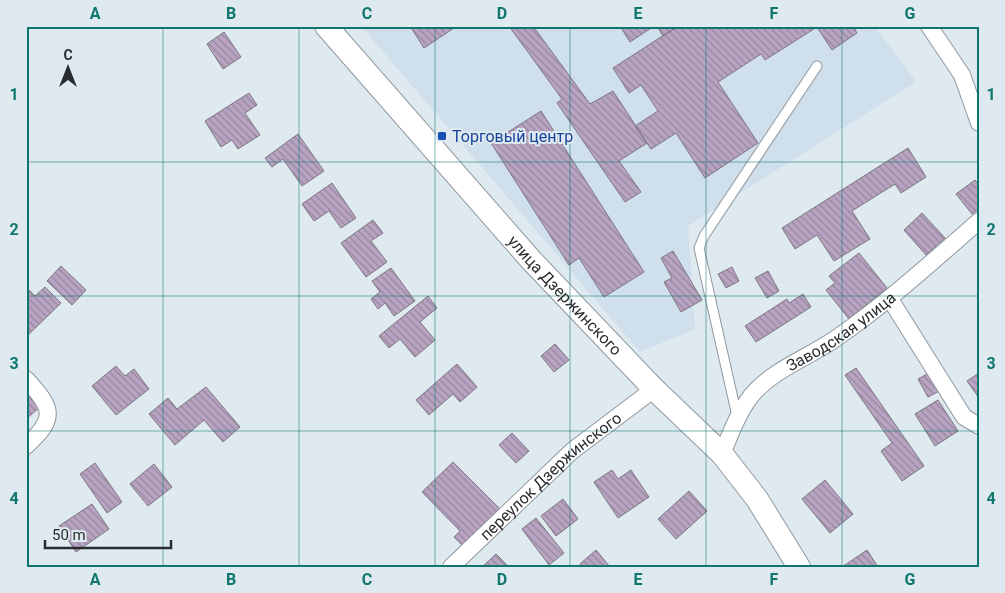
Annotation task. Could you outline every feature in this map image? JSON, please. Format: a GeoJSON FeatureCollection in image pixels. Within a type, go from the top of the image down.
{"type":"FeatureCollection","features":[{"type":"Feature","properties":{"kind":"street","name":"улица Дзержинского"},"geometry":{"type":"LineString","coordinates":[[326,26],[531,260],[654,389],[722,454],[757,499],[799,567]]}},
{"type":"Feature","properties":{"kind":"street"},"geometry":{"type":"LineString","coordinates":[[929,26],[962,75],[979,123]]}},
{"type":"Feature","properties":{"kind":"street","name":"Заводская улица"},"geometry":{"type":"LineString","coordinates":[[722,454],[750,396],[767,380],[836,338],[890,299],[979,221]]}},
{"type":"Feature","properties":{"kind":"street"},"geometry":{"type":"LineString","coordinates":[[890,299],[964,417],[979,426]]}},
{"type":"Feature","properties":{"kind":"street"},"geometry":{"type":"LineString","coordinates":[[26,379],[47,405],[48,415],[46,425],[26,446]]}},
{"type":"Feature","properties":{"kind":"street","name":"переулок Дзержинского"},"geometry":{"type":"LineString","coordinates":[[451,567],[572,451],[654,389]]}},
{"type":"Feature","properties":{"kind":"lane"},"geometry":{"type":"LineString","coordinates":[[738,418],[699,248],[704,236],[817,66]]}},
{"type":"Feature","properties":{"kind":"shaded area"},"geometry":{"type":"Polygon","coordinates":[[[361,26],[875,26],[916,82],[688,226],[695,329],[640,352],[361,26]]]}},
{"type":"Feature","properties":{"kind":"building"},"geometry":{"type":"Polygon","coordinates":[[[410,26],[457,26],[424,48],[410,26]]]}},
{"type":"Feature","properties":{"kind":"building"},"geometry":{"type":"Polygon","coordinates":[[[509,26],[533,26],[590,104],[613,91],[647,143],[619,161],[641,192],[625,202],[557,103],[562,99],[509,26]]]}},
{"type":"Feature","properties":{"kind":"building"},"geometry":{"type":"Polygon","coordinates":[[[620,26],[654,26],[630,42],[620,26]]]}},
{"type":"Feature","properties":{"kind":"building"},"geometry":{"type":"Polygon","coordinates":[[[657,26],[677,26],[677,27],[663,36],[657,26]]]}},
{"type":"Feature","properties":{"kind":"building"},"geometry":{"type":"Polygon","coordinates":[[[678,26],[853,26],[857,33],[832,50],[817,27],[765,60],[761,54],[718,82],[758,143],[705,178],[676,133],[651,149],[635,126],[658,111],[641,85],[629,93],[613,68],[678,26]]]}},
{"type":"Feature","properties":{"kind":"building"},"geometry":{"type":"Polygon","coordinates":[[[224,32],[241,57],[223,69],[207,44],[224,32]]]}},
{"type":"Feature","properties":{"kind":"building"},"geometry":{"type":"Polygon","coordinates":[[[249,93],[257,105],[245,113],[260,135],[238,149],[232,140],[221,147],[205,121],[249,93]]]}},
{"type":"Feature","properties":{"kind":"building"},"geometry":{"type":"Polygon","coordinates":[[[541,111],[644,272],[604,297],[579,258],[569,265],[491,143],[541,111]]]}},
{"type":"Feature","properties":{"kind":"building"},"geometry":{"type":"Polygon","coordinates":[[[298,134],[324,171],[302,186],[283,159],[272,167],[265,158],[298,134]]]}},
{"type":"Feature","properties":{"kind":"building"},"geometry":{"type":"Polygon","coordinates":[[[908,148],[926,177],[901,193],[895,184],[852,211],[870,239],[834,261],[817,235],[795,249],[782,228],[908,148]]]}},
{"type":"Feature","properties":{"kind":"building"},"geometry":{"type":"Polygon","coordinates":[[[975,180],[979,185],[979,209],[972,214],[956,194],[975,180]]]}},
{"type":"Feature","properties":{"kind":"building"},"geometry":{"type":"Polygon","coordinates":[[[332,183],[356,218],[341,228],[329,211],[314,221],[302,204],[332,183]]]}},
{"type":"Feature","properties":{"kind":"building"},"geometry":{"type":"Polygon","coordinates":[[[922,213],[945,238],[926,255],[904,230],[922,213]]]}},
{"type":"Feature","properties":{"kind":"building"},"geometry":{"type":"Polygon","coordinates":[[[373,220],[383,233],[371,241],[387,262],[366,277],[341,243],[373,220]]]}},
{"type":"Feature","properties":{"kind":"building"},"geometry":{"type":"Polygon","coordinates":[[[673,251],[702,300],[681,312],[664,282],[672,278],[661,258],[673,251]]]}},
{"type":"Feature","properties":{"kind":"building"},"geometry":{"type":"Polygon","coordinates":[[[859,253],[887,288],[849,319],[826,290],[835,283],[829,276],[859,253]]]}},
{"type":"Feature","properties":{"kind":"building"},"geometry":{"type":"Polygon","coordinates":[[[61,266],[86,290],[72,305],[47,281],[61,266]]]}},
{"type":"Feature","properties":{"kind":"building"},"geometry":{"type":"Polygon","coordinates":[[[732,267],[739,281],[726,288],[718,274],[732,267]]]}},
{"type":"Feature","properties":{"kind":"building"},"geometry":{"type":"Polygon","coordinates":[[[391,268],[415,301],[394,316],[385,303],[378,309],[371,299],[380,292],[372,281],[391,268]]]}},
{"type":"Feature","properties":{"kind":"building"},"geometry":{"type":"Polygon","coordinates":[[[768,271],[779,291],[767,298],[755,278],[768,271]]]}},
{"type":"Feature","properties":{"kind":"building"},"geometry":{"type":"Polygon","coordinates":[[[26,287],[35,296],[45,287],[61,303],[26,337],[26,287]]]}},
{"type":"Feature","properties":{"kind":"building"},"geometry":{"type":"Polygon","coordinates":[[[803,294],[811,307],[756,342],[745,326],[787,299],[789,303],[803,294]]]}},
{"type":"Feature","properties":{"kind":"building"},"geometry":{"type":"Polygon","coordinates":[[[428,296],[437,308],[420,322],[435,340],[415,357],[400,339],[389,348],[379,336],[428,296]]]}},
{"type":"Feature","properties":{"kind":"building"},"geometry":{"type":"Polygon","coordinates":[[[555,344],[569,360],[554,372],[541,356],[555,344]]]}},
{"type":"Feature","properties":{"kind":"building"},"geometry":{"type":"Polygon","coordinates":[[[457,364],[477,387],[460,402],[453,394],[429,415],[416,400],[457,364]]]}},
{"type":"Feature","properties":{"kind":"building"},"geometry":{"type":"Polygon","coordinates":[[[116,366],[125,376],[134,369],[149,389],[116,415],[92,386],[116,366]]]}},
{"type":"Feature","properties":{"kind":"building"},"geometry":{"type":"Polygon","coordinates":[[[856,368],[924,466],[902,481],[881,451],[892,443],[845,375],[856,368]]]}},
{"type":"Feature","properties":{"kind":"building"},"geometry":{"type":"Polygon","coordinates":[[[934,370],[945,388],[928,397],[918,379],[934,370]]]}},
{"type":"Feature","properties":{"kind":"building"},"geometry":{"type":"Polygon","coordinates":[[[979,373],[979,398],[967,381],[979,373]]]}},
{"type":"Feature","properties":{"kind":"building"},"geometry":{"type":"Polygon","coordinates":[[[206,387],[240,427],[223,442],[204,420],[175,445],[149,414],[168,398],[177,409],[206,387]]]}},
{"type":"Feature","properties":{"kind":"building"},"geometry":{"type":"Polygon","coordinates":[[[26,393],[39,408],[26,419],[26,393]]]}},
{"type":"Feature","properties":{"kind":"building"},"geometry":{"type":"Polygon","coordinates":[[[938,400],[958,431],[935,446],[915,414],[938,400]]]}},
{"type":"Feature","properties":{"kind":"building"},"geometry":{"type":"Polygon","coordinates":[[[512,433],[529,451],[516,463],[499,445],[512,433]]]}},
{"type":"Feature","properties":{"kind":"building"},"geometry":{"type":"Polygon","coordinates":[[[453,462],[502,511],[465,548],[454,537],[460,531],[422,492],[453,462]]]}},
{"type":"Feature","properties":{"kind":"building"},"geometry":{"type":"Polygon","coordinates":[[[95,463],[122,502],[107,513],[80,474],[95,463]]]}},
{"type":"Feature","properties":{"kind":"building"},"geometry":{"type":"Polygon","coordinates":[[[154,464],[172,487],[148,506],[130,484],[154,464]]]}},
{"type":"Feature","properties":{"kind":"building"},"geometry":{"type":"Polygon","coordinates":[[[612,470],[618,479],[631,470],[649,497],[618,518],[594,482],[612,470]]]}},
{"type":"Feature","properties":{"kind":"building"},"geometry":{"type":"Polygon","coordinates":[[[825,480],[853,514],[830,533],[802,499],[825,480]]]}},
{"type":"Feature","properties":{"kind":"building"},"geometry":{"type":"Polygon","coordinates":[[[689,491],[707,511],[676,539],[658,519],[689,491]]]}},
{"type":"Feature","properties":{"kind":"building"},"geometry":{"type":"Polygon","coordinates":[[[563,499],[578,519],[556,536],[541,516],[563,499]]]}},
{"type":"Feature","properties":{"kind":"building"},"geometry":{"type":"Polygon","coordinates":[[[92,504],[109,529],[76,552],[59,526],[92,504]]]}},
{"type":"Feature","properties":{"kind":"building"},"geometry":{"type":"Polygon","coordinates":[[[536,518],[564,553],[549,565],[522,529],[536,518]]]}},
{"type":"Feature","properties":{"kind":"building"},"geometry":{"type":"Polygon","coordinates":[[[596,550],[610,567],[582,567],[580,564],[596,550]]]}},
{"type":"Feature","properties":{"kind":"building"},"geometry":{"type":"Polygon","coordinates":[[[867,550],[878,567],[842,567],[867,550]]]}},
{"type":"Feature","properties":{"kind":"building"},"geometry":{"type":"Polygon","coordinates":[[[496,554],[509,567],[482,567],[496,554]]]}},
{"type":"Feature","properties":{"kind":"place","name":"Торговый центр"},"geometry":{"type":"Point","coordinates":[442,136]}}]}
